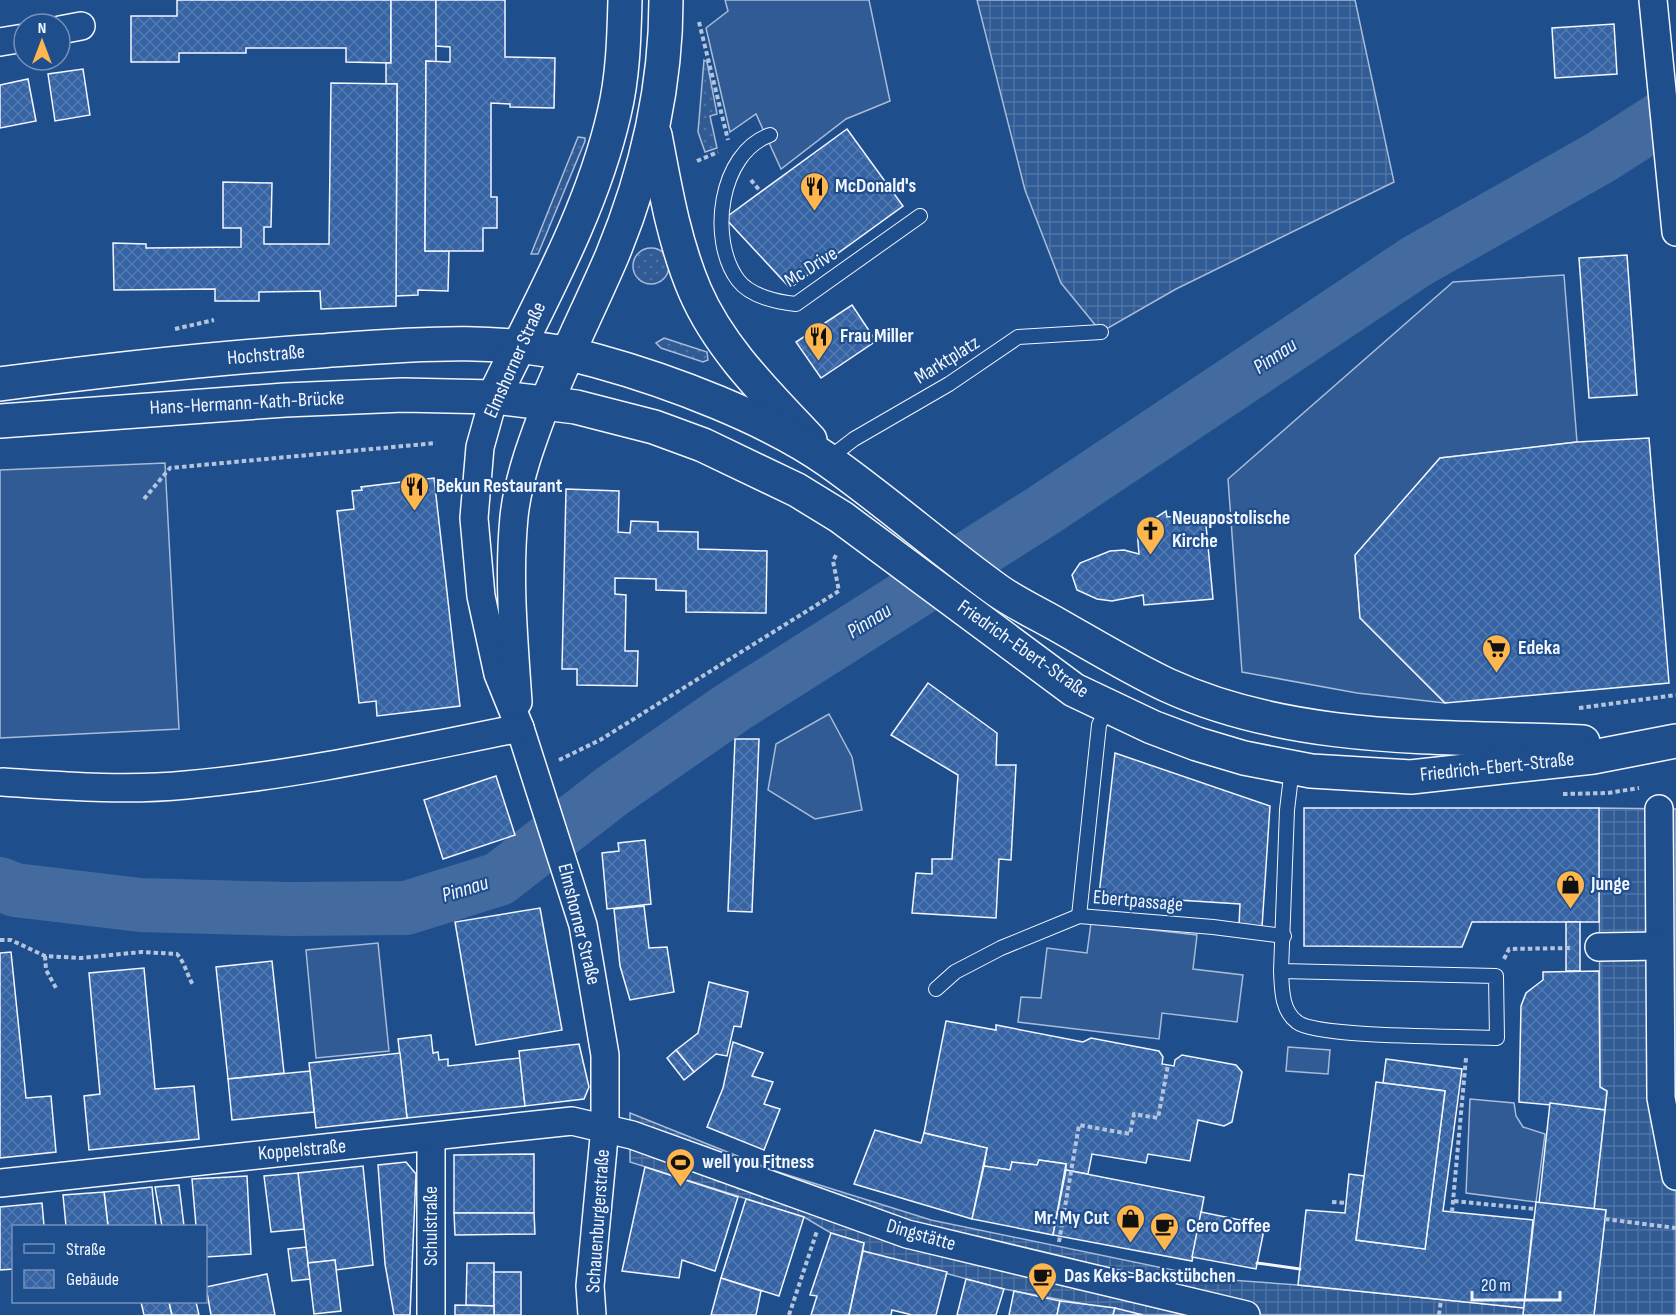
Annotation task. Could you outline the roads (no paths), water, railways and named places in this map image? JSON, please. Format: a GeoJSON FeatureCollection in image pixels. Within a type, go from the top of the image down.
{"type":"FeatureCollection","features":[{"type":"Feature","properties":{"kind":"main road","name":"Elmshorner Straße"},"geometry":{"type":"LineString","coordinates":[[494,397],[581,214],[601,162],[616,102],[622,61],[626,0]]}},
{"type":"Feature","properties":{"kind":"main road","name":"Elmshorner Straße"},"geometry":{"type":"LineString","coordinates":[[547,402],[566,353],[612,256],[639,180],[654,128],[664,62],[666,0]]}},
{"type":"Feature","properties":{"kind":"main road","name":"Elmshorner Straße"},"geometry":{"type":"LineString","coordinates":[[654,128],[670,214],[695,291],[740,363],[827,459]]}},
{"type":"Feature","properties":{"kind":"main road","name":"Hochstraße"},"geometry":{"type":"LineString","coordinates":[[7,383],[286,353],[433,343],[519,345]]}},
{"type":"Feature","properties":{"kind":"main road","name":"Friedrich-Ebert-Straße"},"geometry":{"type":"LineString","coordinates":[[519,345],[566,353],[629,370],[707,398],[827,459],[1002,594],[1113,657],[1170,686],[1223,706],[1314,727],[1365,733],[1668,742]]}},
{"type":"Feature","properties":{"kind":"main road","name":"Hans-Hermann-Kath-Brücke"},"geometry":{"type":"LineString","coordinates":[[9,420],[285,400],[403,395],[494,397]]}},
{"type":"Feature","properties":{"kind":"main road","name":"Friedrich-Ebert-Straße"},"geometry":{"type":"LineString","coordinates":[[494,397],[547,402],[604,413],[704,445],[797,490],[883,548],[1074,690],[1197,744],[1292,768],[1327,773],[1411,777],[1593,757],[1668,742]]}},
{"type":"Feature","properties":{"kind":"main road"},"geometry":{"type":"LineString","coordinates":[[1108,706],[1124,691],[1142,685],[1170,686]]}},
{"type":"Feature","properties":{"kind":"main road"},"geometry":{"type":"LineString","coordinates":[[1411,777],[1440,760],[1450,748],[1451,736]]}},
{"type":"Feature","properties":{"kind":"street"},"geometry":{"type":"LineString","coordinates":[[1653,0],[1676,232]]}},
{"type":"Feature","properties":{"kind":"street","name":"Elmshorner Straße"},"geometry":{"type":"LineString","coordinates":[[494,397],[480,447],[474,518],[481,596],[498,674],[520,728],[583,925],[605,1055],[605,1127]]}},
{"type":"Feature","properties":{"kind":"street","name":"Elmshorner Straße"},"geometry":{"type":"LineString","coordinates":[[520,728],[511,594],[514,516],[528,453],[547,402]]}},
{"type":"Feature","properties":{"kind":"street"},"geometry":{"type":"LineString","coordinates":[[3,782],[98,788],[184,786],[394,755],[520,728]]}},
{"type":"Feature","properties":{"kind":"street"},"geometry":{"type":"LineString","coordinates":[[1659,809],[1659,946],[1668,1098],[1676,1176]]}},
{"type":"Feature","properties":{"kind":"street"},"geometry":{"type":"LineString","coordinates":[[1599,947],[1659,946]]}},
{"type":"Feature","properties":{"kind":"street","name":"Koppelstraße"},"geometry":{"type":"LineString","coordinates":[[0,1183],[572,1121],[605,1127]]}},
{"type":"Feature","properties":{"kind":"street","name":"Dingstätte"},"geometry":{"type":"LineString","coordinates":[[605,1127],[907,1234],[1246,1315]]}},
{"type":"Feature","properties":{"kind":"street","name":"Schauenburgerstraße"},"geometry":{"type":"LineString","coordinates":[[592,1315],[590,1286],[605,1127]]}},
{"type":"Feature","properties":{"kind":"street","name":"Schulstraße"},"geometry":{"type":"LineString","coordinates":[[430,1137],[431,1315]]}},
{"type":"Feature","properties":{"kind":"lane","name":"Mc Drive"},"geometry":{"type":"LineString","coordinates":[[770,135],[760,139],[734,170],[720,214],[723,245],[738,280],[770,302],[796,304],[920,216]]}},
{"type":"Feature","properties":{"kind":"lane","name":"Marktplatz"},"geometry":{"type":"LineString","coordinates":[[827,459],[854,439],[949,384],[1018,337],[1101,332]]}},
{"type":"Feature","properties":{"kind":"lane"},"geometry":{"type":"LineString","coordinates":[[1079,916],[1098,733],[1108,706]]}},
{"type":"Feature","properties":{"kind":"lane"},"geometry":{"type":"LineString","coordinates":[[1281,971],[1496,975],[1497,1038],[1348,1032],[1308,1027],[1297,1023],[1287,1012],[1282,995],[1281,971],[1287,810],[1292,768]]}},
{"type":"Feature","properties":{"kind":"lane","name":"Ebertpassage"},"geometry":{"type":"LineString","coordinates":[[936,989],[955,972],[1001,948],[1079,916],[1213,927],[1284,936]]}},
{"type":"Feature","properties":{"kind":"waterway","name":"Pinnau"},"geometry":{"type":"LineString","coordinates":[[0,884],[15,890],[140,905],[288,909],[406,908],[499,879],[612,791],[733,707],[1044,510],[1417,261],[1601,157],[1676,109]]}},
{"type":"Feature","properties":{"kind":"place","name":"McDonald's"},"geometry":{"type":"Point","coordinates":[814,212]}},
{"type":"Feature","properties":{"kind":"place","name":"Frau Miller"},"geometry":{"type":"Point","coordinates":[819,362]}},
{"type":"Feature","properties":{"kind":"place","name":"Bekun Restaurant"},"geometry":{"type":"Point","coordinates":[415,512]}},
{"type":"Feature","properties":{"kind":"place","name":"Neuapostolische Kirche"},"geometry":{"type":"Point","coordinates":[1151,556]}},
{"type":"Feature","properties":{"kind":"place","name":"Edeka"},"geometry":{"type":"Point","coordinates":[1497,674]}},
{"type":"Feature","properties":{"kind":"place","name":"Junge"},"geometry":{"type":"Point","coordinates":[1570,910]}},
{"type":"Feature","properties":{"kind":"place","name":"well you Fitness"},"geometry":{"type":"Point","coordinates":[681,1188]}},
{"type":"Feature","properties":{"kind":"place","name":"Mr. My Cut"},"geometry":{"type":"Point","coordinates":[1130,1244]}},
{"type":"Feature","properties":{"kind":"place","name":"Cero Coffee"},"geometry":{"type":"Point","coordinates":[1165,1252]}},
{"type":"Feature","properties":{"kind":"place","name":"Das Keks-Backstübchen"},"geometry":{"type":"Point","coordinates":[1043,1302]}}]}
